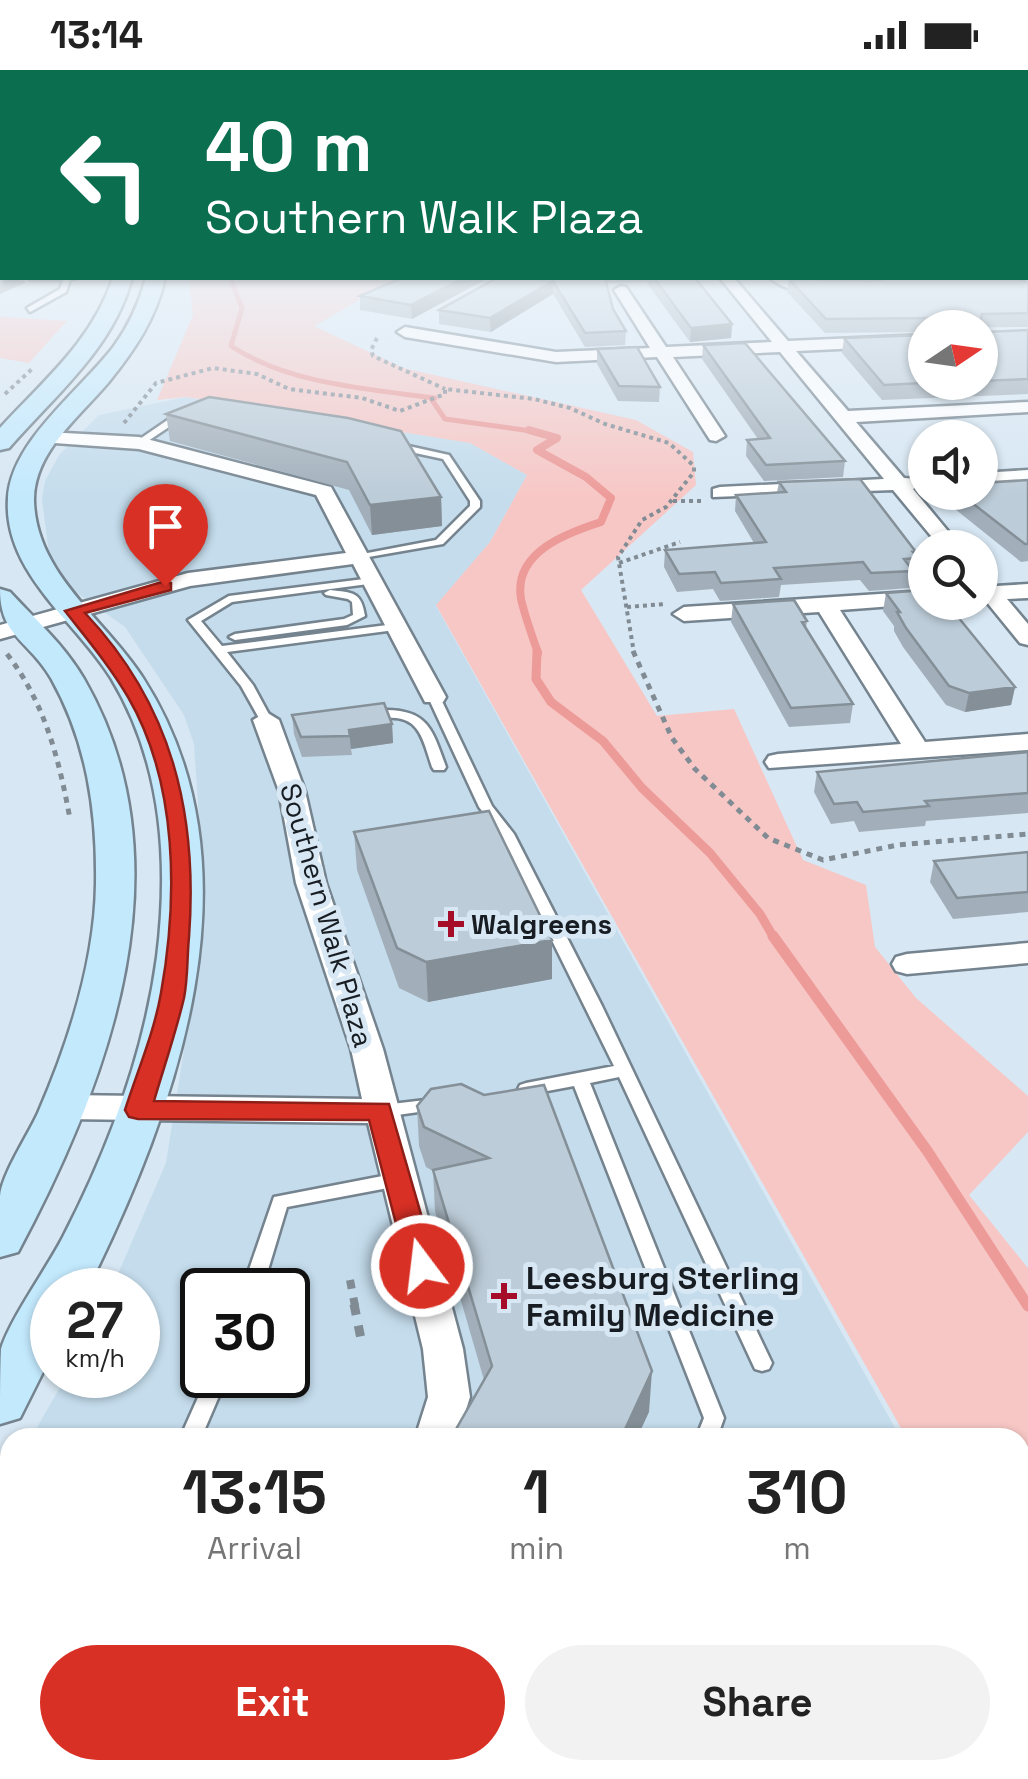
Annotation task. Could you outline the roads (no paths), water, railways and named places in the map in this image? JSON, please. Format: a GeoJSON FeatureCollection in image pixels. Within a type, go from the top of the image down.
{"type":"FeatureCollection","features":[{"type":"Feature","properties":{"kind":"street"},"geometry":{"type":"LineString","coordinates":[[1,440],[91,340]]}},
{"type":"Feature","properties":{"kind":"street"},"geometry":{"type":"LineString","coordinates":[[71,1268],[110,1187],[172,995],[182,883],[180,832],[158,740],[138,699],[101,640],[32,565],[17,531],[17,487],[46,438],[128,340]]}},
{"type":"Feature","properties":{"kind":"street"},"geometry":{"type":"LineString","coordinates":[[449,340],[542,356],[908,341]]}},
{"type":"Feature","properties":{"kind":"street"},"geometry":{"type":"LineString","coordinates":[[654,340],[716,436]]}},
{"type":"Feature","properties":{"kind":"street"},"geometry":{"type":"LineString","coordinates":[[779,340],[937,530]]}},
{"type":"Feature","properties":{"kind":"street"},"geometry":{"type":"LineString","coordinates":[[844,417],[1027,409]]}},
{"type":"Feature","properties":{"kind":"street"},"geometry":{"type":"LineString","coordinates":[[46,438],[140,443],[324,491],[434,697]]}},
{"type":"Feature","properties":{"kind":"street"},"geometry":{"type":"LineString","coordinates":[[998,478],[1028,476]]}},
{"type":"Feature","properties":{"kind":"street"},"geometry":{"type":"LineString","coordinates":[[720,493],[908,483]]}},
{"type":"Feature","properties":{"kind":"street"},"geometry":{"type":"LineString","coordinates":[[6,626],[221,574],[361,557]]}},
{"type":"Feature","properties":{"kind":"street"},"geometry":{"type":"LineString","coordinates":[[998,590],[1028,591]]}},
{"type":"Feature","properties":{"kind":"street"},"geometry":{"type":"LineString","coordinates":[[675,609],[908,599]]}},
{"type":"Feature","properties":{"kind":"street"},"geometry":{"type":"LineString","coordinates":[[825,604],[917,750]]}},
{"type":"Feature","properties":{"kind":"street"},"geometry":{"type":"LineString","coordinates":[[998,605],[1028,638]]}},
{"type":"Feature","properties":{"kind":"street"},"geometry":{"type":"LineString","coordinates":[[0,1238],[65,1107],[102,982],[115,890],[116,845],[101,754],[85,712],[68,680],[6,626]]}},
{"type":"Feature","properties":{"kind":"street","name":"Southern Walk Plaza"},"geometry":{"type":"LineString","coordinates":[[274,726],[311,884],[367,1050],[443,1350],[449,1397],[439,1428]]}},
{"type":"Feature","properties":{"kind":"street"},"geometry":{"type":"LineString","coordinates":[[778,762],[1028,742]]}},
{"type":"Feature","properties":{"kind":"street"},"geometry":{"type":"LineString","coordinates":[[907,964],[1028,953]]}},
{"type":"Feature","properties":{"kind":"street"},"geometry":{"type":"LineString","coordinates":[[65,1107],[380,1111]]}},
{"type":"Feature","properties":{"kind":"street"},"geometry":{"type":"LineString","coordinates":[[0,1400],[30,1345]]}},
{"type":"Feature","properties":{"kind":"lane"},"geometry":{"type":"LineString","coordinates":[[140,443],[172,421],[195,416]]}},
{"type":"Feature","properties":{"kind":"lane"},"geometry":{"type":"LineString","coordinates":[[361,557],[438,542],[475,507],[476,501],[446,458],[377,443]]}},
{"type":"Feature","properties":{"kind":"lane"},"geometry":{"type":"LineString","coordinates":[[274,726],[247,685],[194,620],[229,599],[372,581]]}},
{"type":"Feature","properties":{"kind":"lane"},"geometry":{"type":"LineString","coordinates":[[208,609],[339,593],[356,601],[360,612],[347,622],[215,645]]}},
{"type":"Feature","properties":{"kind":"lane"},"geometry":{"type":"LineString","coordinates":[[215,645],[394,627]]}},
{"type":"Feature","properties":{"kind":"lane"},"geometry":{"type":"LineString","coordinates":[[434,697],[486,807],[507,834],[594,1006],[762,1363]]}},
{"type":"Feature","properties":{"kind":"lane"},"geometry":{"type":"LineString","coordinates":[[356,718],[390,712],[414,716],[422,722],[440,768]]}},
{"type":"Feature","properties":{"kind":"lane"},"geometry":{"type":"LineString","coordinates":[[502,1093],[625,1070]]}},
{"type":"Feature","properties":{"kind":"lane"},"geometry":{"type":"LineString","coordinates":[[580,1079],[714,1418],[710,1428]]}},
{"type":"Feature","properties":{"kind":"lane"},"geometry":{"type":"LineString","coordinates":[[380,1111],[443,1104]]}},
{"type":"Feature","properties":{"kind":"lane"},"geometry":{"type":"LineString","coordinates":[[259,1268],[280,1202],[398,1180]]}},
{"type":"Feature","properties":{"kind":"lane"},"geometry":{"type":"LineString","coordinates":[[194,1428],[208,1398]]}},
{"type":"Feature","properties":{"kind":"waterway"},"geometry":{"type":"LineString","coordinates":[[233,340],[231,346],[254,359],[303,377],[435,398],[432,400],[445,419],[534,431]]}},
{"type":"Feature","properties":{"kind":"waterway"},"geometry":{"type":"LineString","coordinates":[[529,430],[534,431]]}},
{"type":"Feature","properties":{"kind":"waterway"},"geometry":{"type":"LineString","coordinates":[[534,431],[557,438],[537,450],[586,477],[611,498],[601,522],[545,547],[525,569],[521,599],[538,653]]}},
{"type":"Feature","properties":{"kind":"waterway"},"geometry":{"type":"LineString","coordinates":[[537,651],[536,679],[551,702],[603,741],[642,788],[710,853],[760,914],[774,938]]}},
{"type":"Feature","properties":{"kind":"waterway"},"geometry":{"type":"LineString","coordinates":[[773,936],[928,1152],[1028,1306]]}},
{"type":"Feature","properties":{"kind":"place","name":"Walgreens"},"geometry":{"type":"Point","coordinates":[451,924]}},
{"type":"Feature","properties":{"kind":"place","name":"Leesburg Sterling Family Medicine"},"geometry":{"type":"Point","coordinates":[504,1296]}}]}
